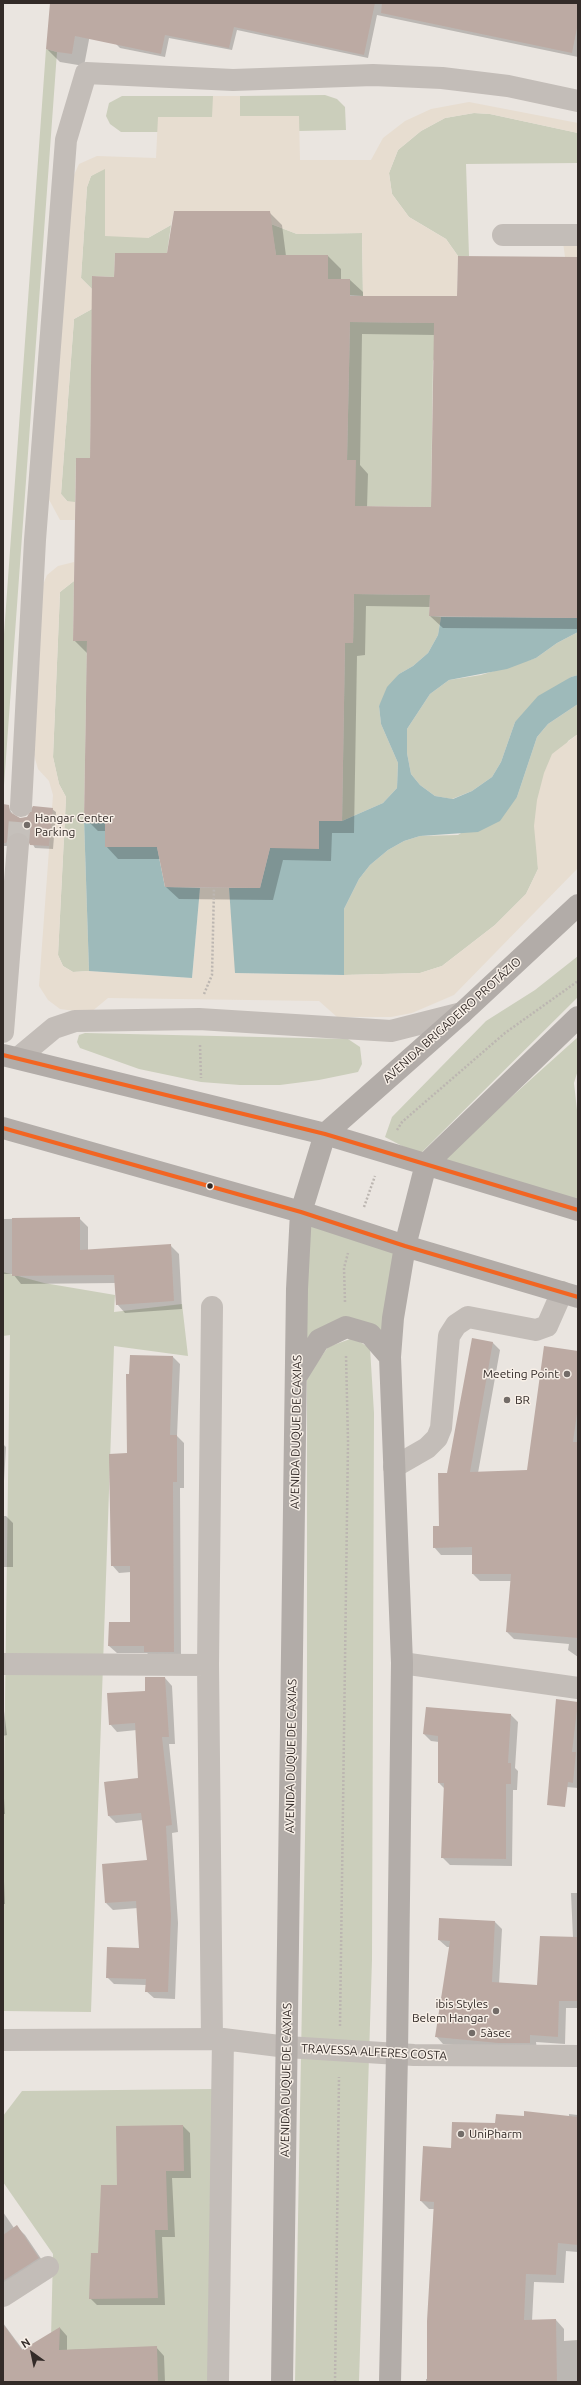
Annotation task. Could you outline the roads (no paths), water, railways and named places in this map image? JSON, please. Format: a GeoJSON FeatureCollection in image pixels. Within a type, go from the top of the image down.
{"type":"FeatureCollection","features":[{"type":"Feature","properties":{"kind":"main road","name":"AVENIDA BRIGADEIRO PROTÁZIO"},"geometry":{"type":"LineString","coordinates":[[325,1134],[462,1013],[578,905]]}},
{"type":"Feature","properties":{"kind":"main road"},"geometry":{"type":"LineString","coordinates":[[390,2382],[397,2054],[402,1663],[390,1357],[393,1318],[405,1246],[426,1164],[578,1017]]}},
{"type":"Feature","properties":{"kind":"main road"},"geometry":{"type":"LineString","coordinates":[[10,1057],[325,1134],[578,1210]]}},
{"type":"Feature","properties":{"kind":"main road"},"geometry":{"type":"LineString","coordinates":[[3,1128],[302,1212],[405,1246],[570,1295]]}},
{"type":"Feature","properties":{"kind":"main road","name":"AVENIDA DUQUE DE CAXIAS"},"geometry":{"type":"LineString","coordinates":[[282,2382],[296,1377],[302,1212],[325,1134]]}},
{"type":"Feature","properties":{"kind":"main road"},"geometry":{"type":"LineString","coordinates":[[296,1377],[319,1340],[346,1327],[370,1334],[390,1357]]}},
{"type":"Feature","properties":{"kind":"street"},"geometry":{"type":"LineString","coordinates":[[21,806],[35,540],[66,140],[86,73],[233,80],[373,75],[442,78],[508,86],[578,101]]}},
{"type":"Feature","properties":{"kind":"street"},"geometry":{"type":"LineString","coordinates":[[503,235],[578,235]]}},
{"type":"Feature","properties":{"kind":"street"},"geometry":{"type":"LineString","coordinates":[[3,1032],[18,844]]}},
{"type":"Feature","properties":{"kind":"street"},"geometry":{"type":"LineString","coordinates":[[10,1057],[54,1028],[75,1021],[199,1019],[391,1031],[462,1013]]}},
{"type":"Feature","properties":{"kind":"street"},"geometry":{"type":"LineString","coordinates":[[394,1467],[426,1448],[437,1438],[441,1428],[449,1336],[456,1325],[468,1317],[536,1330],[547,1326],[570,1295]]}},
{"type":"Feature","properties":{"kind":"street"},"geometry":{"type":"LineString","coordinates":[[212,1307],[208,1665],[217,2039],[218,2382]]}},
{"type":"Feature","properties":{"kind":"street"},"geometry":{"type":"LineString","coordinates":[[402,1663],[578,1688]]}},
{"type":"Feature","properties":{"kind":"street"},"geometry":{"type":"LineString","coordinates":[[3,1664],[208,1665]]}},
{"type":"Feature","properties":{"kind":"street","name":"TRAVESSA ALFERES COSTA"},"geometry":{"type":"LineString","coordinates":[[3,2040],[217,2039],[287,2047],[397,2054],[578,2056]]}},
{"type":"Feature","properties":{"kind":"street"},"geometry":{"type":"LineString","coordinates":[[3,2296],[48,2267]]}},
{"type":"Feature","properties":{"kind":"water"},"geometry":{"type":"Polygon","coordinates":[[[441,617],[578,618],[578,632],[557,643],[536,658],[507,669],[449,680],[430,694],[407,729],[407,753],[411,774],[420,785],[435,796],[453,799],[472,791],[492,777],[501,762],[515,722],[538,696],[571,677],[578,675],[578,704],[548,724],[537,737],[517,797],[500,821],[478,832],[420,836],[404,841],[388,850],[370,865],[359,879],[344,909],[344,975],[235,973],[229,888],[260,888],[270,848],[319,848],[319,821],[342,821],[383,803],[397,788],[398,763],[381,724],[379,706],[387,687],[399,674],[413,666],[428,653],[438,635],[441,617]]]}},
{"type":"Feature","properties":{"kind":"water"},"geometry":{"type":"Polygon","coordinates":[[[84,819],[105,819],[105,847],[157,847],[165,887],[200,888],[192,978],[89,971],[84,819]]]}},
{"type":"Feature","properties":{"kind":"tunnel"},"geometry":{"type":"LineString","coordinates":[[18,844],[21,806]]}},
{"type":"Feature","properties":{"kind":"place","name":"Hangar Center Parking"},"geometry":{"type":"Point","coordinates":[27,825]}},
{"type":"Feature","properties":{"kind":"place","name":"Meeting Point"},"geometry":{"type":"Point","coordinates":[567,1374]}},
{"type":"Feature","properties":{"kind":"place","name":"BR"},"geometry":{"type":"Point","coordinates":[507,1400]}},
{"type":"Feature","properties":{"kind":"place","name":"ibis Styles Belem Hangar"},"geometry":{"type":"Point","coordinates":[496,2011]}},
{"type":"Feature","properties":{"kind":"place","name":"5àsec"},"geometry":{"type":"Point","coordinates":[472,2033]}},
{"type":"Feature","properties":{"kind":"place","name":"UniPharm"},"geometry":{"type":"Point","coordinates":[461,2134]}}]}
